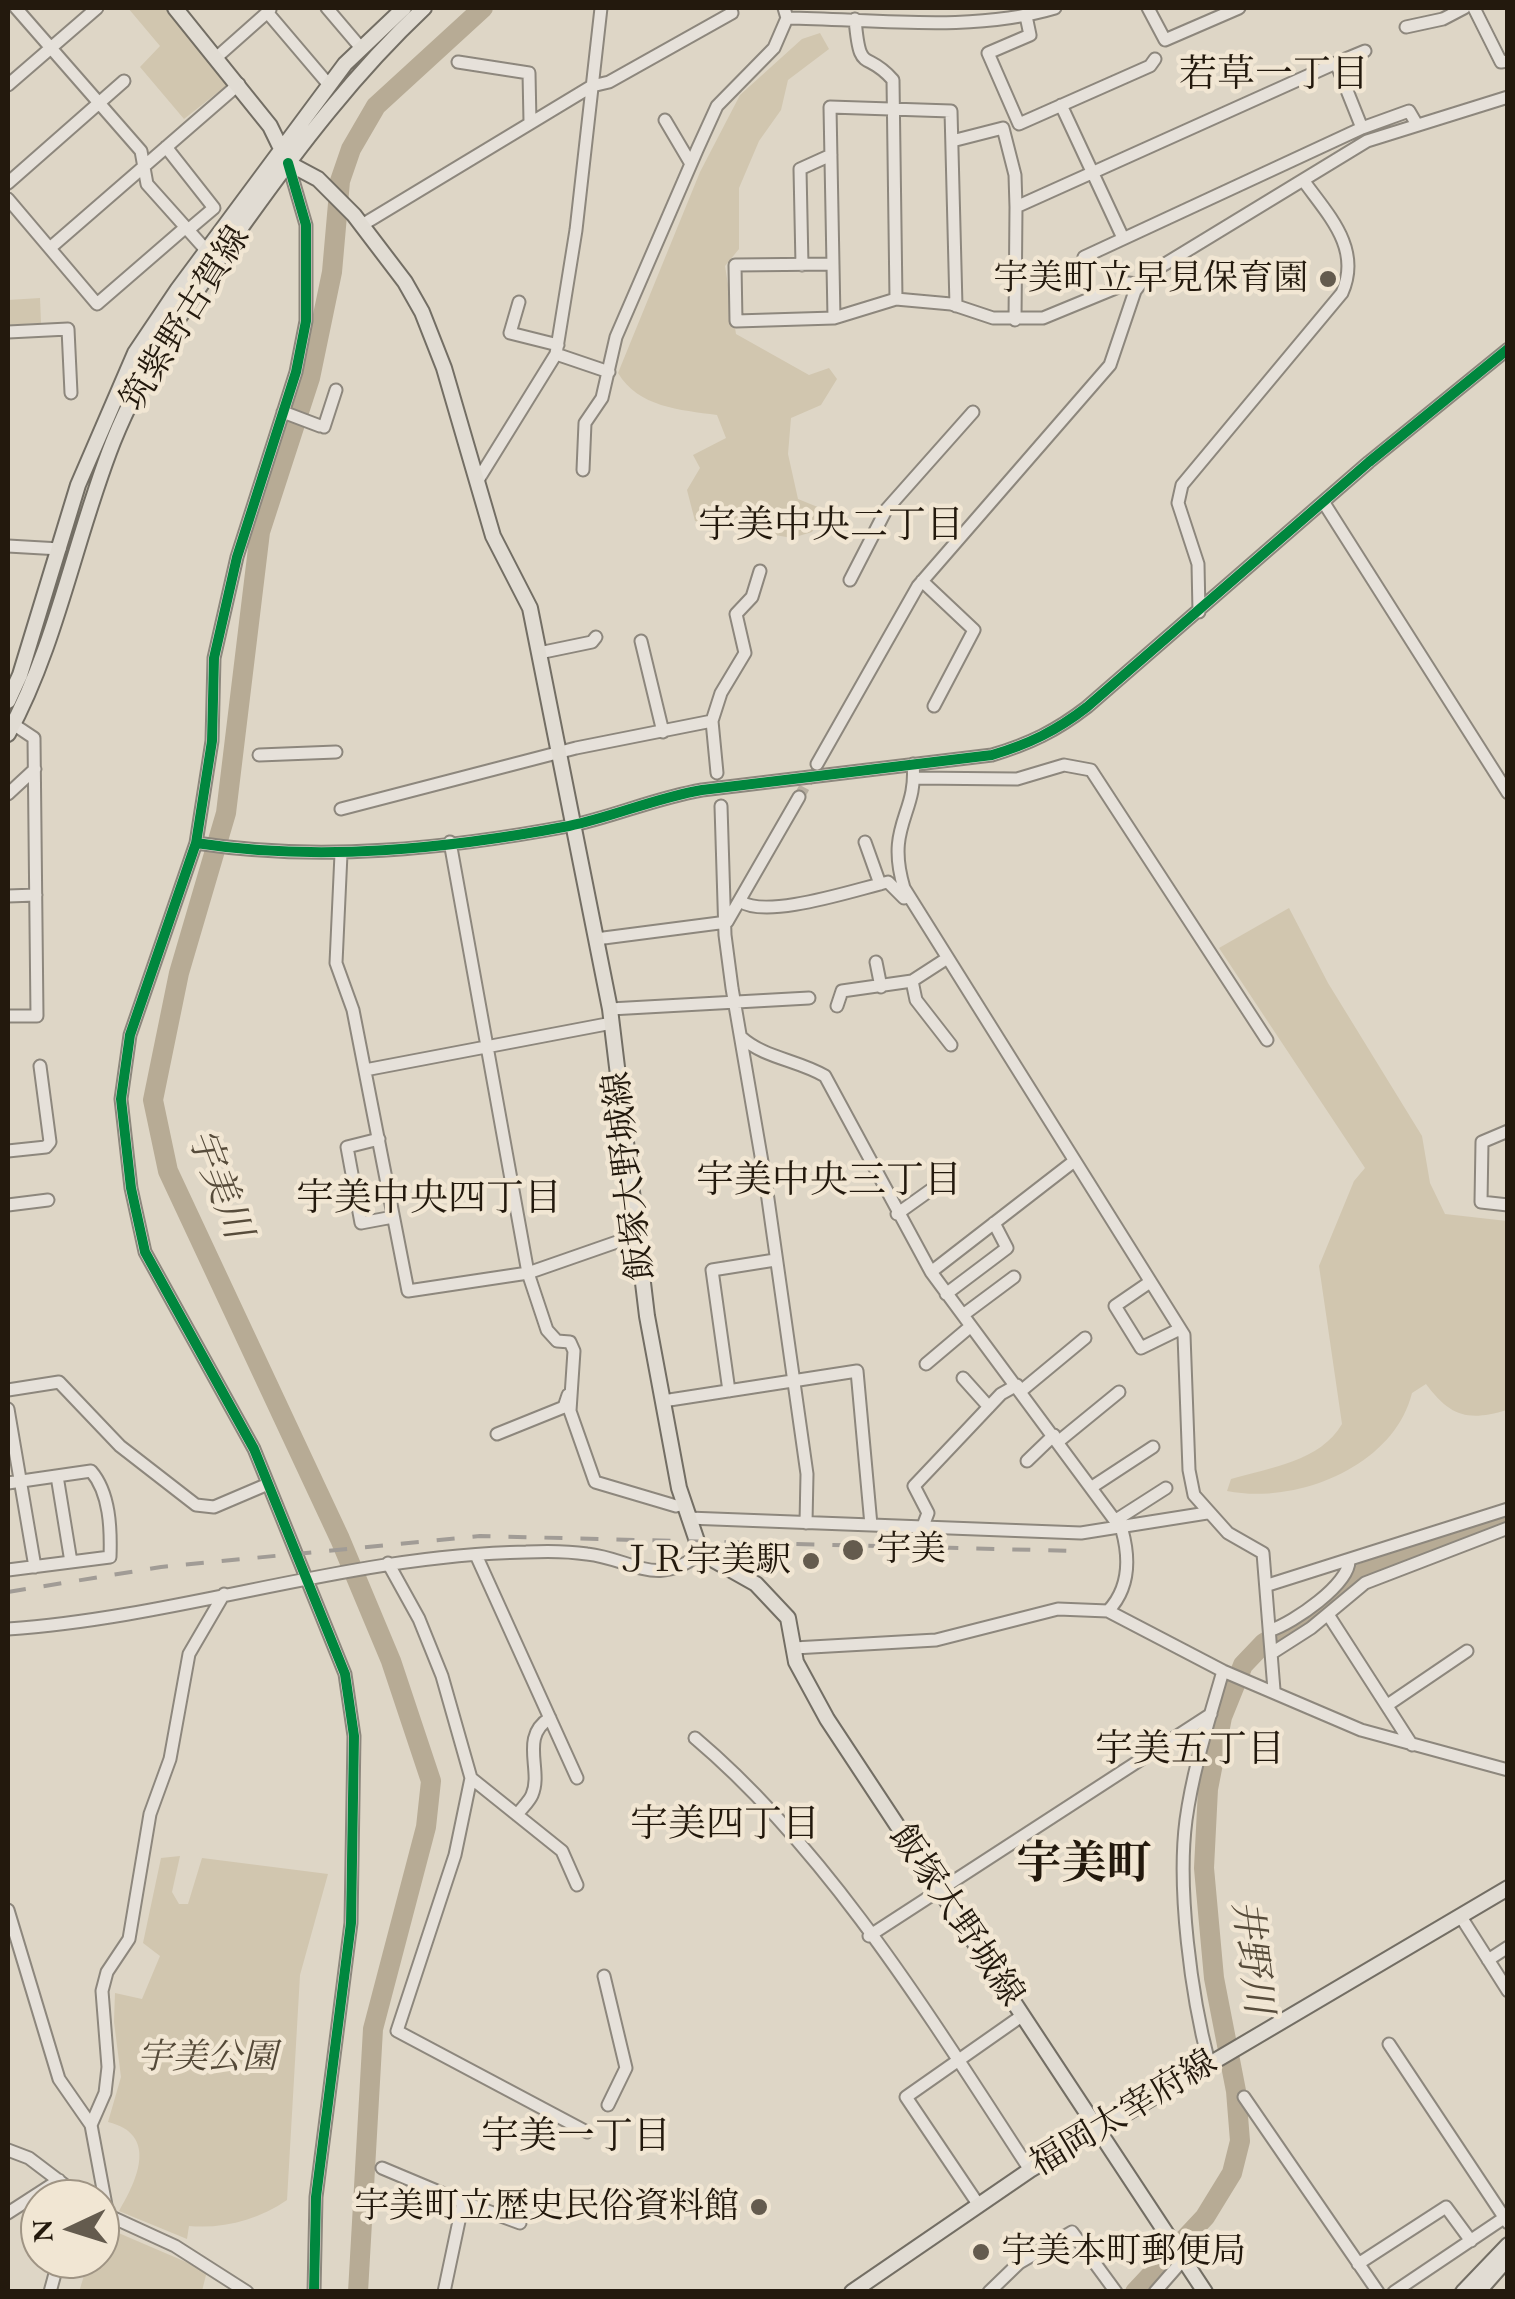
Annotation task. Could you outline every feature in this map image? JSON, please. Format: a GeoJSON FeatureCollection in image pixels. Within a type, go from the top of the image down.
{"type":"FeatureCollection","features":[{"type":"Feature","properties":{"kind":"main road"},"geometry":{"type":"LineString","coordinates":[[177,8],[240,84],[270,126],[284,157]]}},
{"type":"Feature","properties":{"kind":"main road","name":"筑紫野古賀線"},"geometry":{"type":"LineString","coordinates":[[10,729],[38,664],[96,486],[138,389],[181,314],[329,85],[404,8]]}},
{"type":"Feature","properties":{"kind":"main road","name":"筑紫野古賀線"},"geometry":{"type":"LineString","coordinates":[[8,701],[20,675],[78,485],[132,352],[206,250],[284,157],[357,74],[424,8]]}},
{"type":"Feature","properties":{"kind":"main road","name":"飯塚大野城線"},"geometry":{"type":"LineString","coordinates":[[284,157],[318,179],[358,220],[422,312],[493,536],[530,608],[611,1016],[637,1235],[663,1401],[686,1511],[701,1553],[756,1584],[788,1618],[796,1662],[827,1719],[1205,2292]]}},
{"type":"Feature","properties":{"kind":"main road","name":"福岡太宰府線"},"geometry":{"type":"LineString","coordinates":[[852,2292],[1030,2170],[1508,1888]]}},
{"type":"Feature","properties":{"kind":"main road"},"geometry":{"type":"LineString","coordinates":[[1463,2292],[1508,2245]]}},
{"type":"Feature","properties":{"kind":"main road"},"geometry":{"type":"LineString","coordinates":[[1478,2292],[1508,2258]]}},
{"type":"Feature","properties":{"kind":"street"},"geometry":{"type":"LineString","coordinates":[[16,8],[141,151],[147,184],[206,250]]}},
{"type":"Feature","properties":{"kind":"street"},"geometry":{"type":"LineString","coordinates":[[8,85],[97,8]]}},
{"type":"Feature","properties":{"kind":"street"},"geometry":{"type":"LineString","coordinates":[[326,8],[362,48]]}},
{"type":"Feature","properties":{"kind":"street"},"geometry":{"type":"LineString","coordinates":[[478,480],[557,350],[602,8]]}},
{"type":"Feature","properties":{"kind":"street"},"geometry":{"type":"LineString","coordinates":[[583,470],[585,423],[602,398],[616,338],[691,164],[717,106],[774,48],[785,13],[855,19],[979,21],[1055,8]]}},
{"type":"Feature","properties":{"kind":"street"},"geometry":{"type":"LineString","coordinates":[[1148,8],[1165,40],[1239,8]]}},
{"type":"Feature","properties":{"kind":"street"},"geometry":{"type":"LineString","coordinates":[[1406,27],[1443,19],[1464,8]]}},
{"type":"Feature","properties":{"kind":"street"},"geometry":{"type":"LineString","coordinates":[[1474,8],[1501,62],[1508,61]]}},
{"type":"Feature","properties":{"kind":"street"},"geometry":{"type":"LineString","coordinates":[[217,57],[270,10],[329,85]]}},
{"type":"Feature","properties":{"kind":"street"},"geometry":{"type":"LineString","coordinates":[[358,220],[592,86],[609,82],[732,12]]}},
{"type":"Feature","properties":{"kind":"street"},"geometry":{"type":"LineString","coordinates":[[1026,16],[1030,35],[988,53],[1019,124],[1150,66],[1155,59]]}},
{"type":"Feature","properties":{"kind":"street"},"geometry":{"type":"LineString","coordinates":[[855,19],[859,54],[867,65],[884,70],[893,80],[896,299]]}},
{"type":"Feature","properties":{"kind":"street"},"geometry":{"type":"LineString","coordinates":[[1016,207],[1365,51]]}},
{"type":"Feature","properties":{"kind":"street"},"geometry":{"type":"LineString","coordinates":[[458,62],[529,73],[530,122]]}},
{"type":"Feature","properties":{"kind":"street"},"geometry":{"type":"LineString","coordinates":[[1336,63],[1362,128]]}},
{"type":"Feature","properties":{"kind":"street"},"geometry":{"type":"LineString","coordinates":[[8,183],[124,80]]}},
{"type":"Feature","properties":{"kind":"street"},"geometry":{"type":"LineString","coordinates":[[50,248],[240,84]]}},
{"type":"Feature","properties":{"kind":"street"},"geometry":{"type":"LineString","coordinates":[[817,764],[892,624],[922,581],[1110,365],[1140,284],[1159,266],[1367,140],[1508,97]]}},
{"type":"Feature","properties":{"kind":"street"},"geometry":{"type":"LineString","coordinates":[[1061,105],[1124,238]]}},
{"type":"Feature","properties":{"kind":"street"},"geometry":{"type":"LineString","coordinates":[[834,318],[830,107],[951,112],[956,306]]}},
{"type":"Feature","properties":{"kind":"street"},"geometry":{"type":"LineString","coordinates":[[1084,258],[1362,128],[1410,111],[1416,124]]}},
{"type":"Feature","properties":{"kind":"street"},"geometry":{"type":"LineString","coordinates":[[665,120],[691,164]]}},
{"type":"Feature","properties":{"kind":"street"},"geometry":{"type":"LineString","coordinates":[[952,141],[1003,128],[1015,174],[1015,320]]}},
{"type":"Feature","properties":{"kind":"street"},"geometry":{"type":"LineString","coordinates":[[8,199],[96,304],[214,208],[166,147]]}},
{"type":"Feature","properties":{"kind":"street"},"geometry":{"type":"LineString","coordinates":[[802,265],[800,168],[831,154]]}},
{"type":"Feature","properties":{"kind":"street"},"geometry":{"type":"LineString","coordinates":[[284,157],[306,225],[306,321],[286,414],[237,557],[214,658],[212,741],[200,844],[130,1034],[121,1099],[123,1132],[145,1252],[232,1405],[346,1674],[354,1736],[351,1923],[316,2197],[314,2292]]}},
{"type":"Feature","properties":{"kind":"street"},"geometry":{"type":"LineString","coordinates":[[1199,612],[1198,564],[1178,503],[1182,484],[1348,279],[1347,246],[1303,180]]}},
{"type":"Feature","properties":{"kind":"street"},"geometry":{"type":"LineString","coordinates":[[833,264],[734,265],[736,321],[834,318],[896,299],[956,306],[993,318],[1043,318],[1128,283],[1140,284]]}},
{"type":"Feature","properties":{"kind":"street"},"geometry":{"type":"LineString","coordinates":[[519,302],[510,333],[608,372]]}},
{"type":"Feature","properties":{"kind":"street"},"geometry":{"type":"LineString","coordinates":[[8,332],[68,330],[71,393]]}},
{"type":"Feature","properties":{"kind":"street"},"geometry":{"type":"LineString","coordinates":[[200,844],[341,854],[450,842],[573,825],[670,795],[992,755],[1042,739],[1199,612],[1508,349]]}},
{"type":"Feature","properties":{"kind":"street"},"geometry":{"type":"LineString","coordinates":[[286,414],[322,427],[336,390]]}},
{"type":"Feature","properties":{"kind":"street"},"geometry":{"type":"LineString","coordinates":[[850,580],[886,510],[973,412]]}},
{"type":"Feature","properties":{"kind":"street"},"geometry":{"type":"LineString","coordinates":[[1324,503],[1508,793]]}},
{"type":"Feature","properties":{"kind":"street"},"geometry":{"type":"LineString","coordinates":[[8,546],[60,549]]}},
{"type":"Feature","properties":{"kind":"street"},"geometry":{"type":"LineString","coordinates":[[717,773],[712,722],[722,693],[744,661],[745,644],[736,614],[752,597],[760,572]]}},
{"type":"Feature","properties":{"kind":"street"},"geometry":{"type":"LineString","coordinates":[[922,581],[974,630],[934,706]]}},
{"type":"Feature","properties":{"kind":"street"},"geometry":{"type":"LineString","coordinates":[[539,653],[592,642],[596,637]]}},
{"type":"Feature","properties":{"kind":"street"},"geometry":{"type":"LineString","coordinates":[[642,641],[662,732]]}},
{"type":"Feature","properties":{"kind":"street"},"geometry":{"type":"LineString","coordinates":[[341,808],[712,722]]}},
{"type":"Feature","properties":{"kind":"street"},"geometry":{"type":"LineString","coordinates":[[8,1016],[37,1016],[34,738],[10,729]]}},
{"type":"Feature","properties":{"kind":"street"},"geometry":{"type":"LineString","coordinates":[[259,755],[336,752]]}},
{"type":"Feature","properties":{"kind":"street"},"geometry":{"type":"LineString","coordinates":[[913,764],[914,778],[895,846],[904,888],[1180,1329],[1187,1357],[1189,1470],[1194,1495],[1228,1533],[1263,1553],[1274,1690]]}},
{"type":"Feature","properties":{"kind":"street"},"geometry":{"type":"LineString","coordinates":[[914,778],[1017,779],[1064,764],[1091,770],[1266,1040]]}},
{"type":"Feature","properties":{"kind":"street"},"geometry":{"type":"LineString","coordinates":[[8,794],[34,769]]}},
{"type":"Feature","properties":{"kind":"street"},"geometry":{"type":"LineString","coordinates":[[727,922],[799,797]]}},
{"type":"Feature","properties":{"kind":"street"},"geometry":{"type":"LineString","coordinates":[[720,806],[725,935],[807,1474],[806,1523]]}},
{"type":"Feature","properties":{"kind":"street"},"geometry":{"type":"LineString","coordinates":[[450,842],[528,1274],[547,1330],[557,1341],[570,1342],[570,1411],[595,1482],[686,1511],[806,1523],[1080,1532],[1207,1513]]}},
{"type":"Feature","properties":{"kind":"street"},"geometry":{"type":"LineString","coordinates":[[865,842],[880,884]]}},
{"type":"Feature","properties":{"kind":"street"},"geometry":{"type":"LineString","coordinates":[[341,854],[336,963],[353,1010],[408,1291],[528,1274],[637,1235]]}},
{"type":"Feature","properties":{"kind":"street"},"geometry":{"type":"LineString","coordinates":[[740,901],[755,906],[802,903],[894,884],[921,916]]}},
{"type":"Feature","properties":{"kind":"street"},"geometry":{"type":"LineString","coordinates":[[8,896],[36,895]]}},
{"type":"Feature","properties":{"kind":"street"},"geometry":{"type":"LineString","coordinates":[[596,939],[727,922]]}},
{"type":"Feature","properties":{"kind":"street"},"geometry":{"type":"LineString","coordinates":[[837,1006],[842,991],[912,980],[946,959]]}},
{"type":"Feature","properties":{"kind":"street"},"geometry":{"type":"LineString","coordinates":[[876,962],[881,987]]}},
{"type":"Feature","properties":{"kind":"street"},"geometry":{"type":"LineString","coordinates":[[912,980],[916,1000],[951,1045]]}},
{"type":"Feature","properties":{"kind":"street"},"geometry":{"type":"LineString","coordinates":[[366,1070],[487,1047],[611,1016],[736,1000],[809,998]]}},
{"type":"Feature","properties":{"kind":"street"},"geometry":{"type":"LineString","coordinates":[[741,1036],[754,1048],[804,1064],[825,1076],[931,1272],[1119,1525],[1126,1578],[1118,1600],[1108,1612]]}},
{"type":"Feature","properties":{"kind":"street"},"geometry":{"type":"LineString","coordinates":[[8,1152],[46,1147],[50,1142],[40,1066]]}},
{"type":"Feature","properties":{"kind":"street"},"geometry":{"type":"LineString","coordinates":[[1508,1131],[1482,1142],[1481,1202],[1508,1205]]}},
{"type":"Feature","properties":{"kind":"street"},"geometry":{"type":"LineString","coordinates":[[378,1139],[347,1147],[361,1222],[393,1217]]}},
{"type":"Feature","properties":{"kind":"street"},"geometry":{"type":"LineString","coordinates":[[931,1272],[1073,1162]]}},
{"type":"Feature","properties":{"kind":"street"},"geometry":{"type":"LineString","coordinates":[[897,1214],[939,1184]]}},
{"type":"Feature","properties":{"kind":"street"},"geometry":{"type":"LineString","coordinates":[[8,1205],[48,1200]]}},
{"type":"Feature","properties":{"kind":"street"},"geometry":{"type":"LineString","coordinates":[[946,1294],[1007,1248],[994,1223]]}},
{"type":"Feature","properties":{"kind":"street"},"geometry":{"type":"LineString","coordinates":[[729,1391],[712,1270],[776,1260]]}},
{"type":"Feature","properties":{"kind":"street"},"geometry":{"type":"LineString","coordinates":[[926,1364],[1014,1277]]}},
{"type":"Feature","properties":{"kind":"street"},"geometry":{"type":"LineString","coordinates":[[1150,1282],[1115,1306],[1141,1348],[1180,1329]]}},
{"type":"Feature","properties":{"kind":"street"},"geometry":{"type":"LineString","coordinates":[[923,1526],[928,1513],[914,1486],[990,1407],[1085,1338]]}},
{"type":"Feature","properties":{"kind":"street"},"geometry":{"type":"LineString","coordinates":[[663,1401],[857,1371],[871,1525]]}},
{"type":"Feature","properties":{"kind":"street"},"geometry":{"type":"LineString","coordinates":[[963,1378],[990,1407]]}},
{"type":"Feature","properties":{"kind":"street"},"geometry":{"type":"LineString","coordinates":[[8,1390],[59,1382],[120,1446],[196,1505],[214,1507],[268,1484]]}},
{"type":"Feature","properties":{"kind":"street"},"geometry":{"type":"LineString","coordinates":[[497,1434],[564,1407],[570,1391]]}},
{"type":"Feature","properties":{"kind":"street"},"geometry":{"type":"LineString","coordinates":[[1027,1461],[1119,1392]]}},
{"type":"Feature","properties":{"kind":"street"},"geometry":{"type":"LineString","coordinates":[[8,1409],[14,1482],[35,1567]]}},
{"type":"Feature","properties":{"kind":"street"},"geometry":{"type":"LineString","coordinates":[[1092,1487],[1153,1447]]}},
{"type":"Feature","properties":{"kind":"street"},"geometry":{"type":"LineString","coordinates":[[8,1570],[110,1557],[105,1496],[91,1471],[14,1482]]}},
{"type":"Feature","properties":{"kind":"street"},"geometry":{"type":"LineString","coordinates":[[56,1476],[71,1562]]}},
{"type":"Feature","properties":{"kind":"street"},"geometry":{"type":"LineString","coordinates":[[1119,1525],[1166,1488]]}},
{"type":"Feature","properties":{"kind":"street"},"geometry":{"type":"LineString","coordinates":[[1268,1585],[1508,1510]]}},
{"type":"Feature","properties":{"kind":"street"},"geometry":{"type":"LineString","coordinates":[[1272,1654],[1312,1628],[1365,1583],[1508,1528]]}},
{"type":"Feature","properties":{"kind":"street"},"geometry":{"type":"LineString","coordinates":[[8,1629],[78,1626],[384,1563],[476,1555],[590,1554],[649,1573],[692,1560],[701,1553]]}},
{"type":"Feature","properties":{"kind":"street"},"geometry":{"type":"LineString","coordinates":[[476,1555],[577,1778]]}},
{"type":"Feature","properties":{"kind":"street"},"geometry":{"type":"LineString","coordinates":[[1271,1630],[1304,1613],[1344,1578],[1349,1560]]}},
{"type":"Feature","properties":{"kind":"street"},"geometry":{"type":"LineString","coordinates":[[384,1563],[419,1619],[442,1676],[471,1778],[454,1854],[397,2031],[587,2132]]}},
{"type":"Feature","properties":{"kind":"street"},"geometry":{"type":"LineString","coordinates":[[91,2125],[104,2093],[108,2067],[101,1994],[106,1972],[129,1939],[150,1814],[170,1759],[189,1654],[224,1594]]}},
{"type":"Feature","properties":{"kind":"street"},"geometry":{"type":"LineString","coordinates":[[794,1648],[936,1640],[1058,1609],[1108,1612],[1224,1671],[1361,1730],[1508,1770]]}},
{"type":"Feature","properties":{"kind":"street"},"geometry":{"type":"LineString","coordinates":[[1329,1616],[1412,1745]]}},
{"type":"Feature","properties":{"kind":"street"},"geometry":{"type":"LineString","coordinates":[[1389,1704],[1467,1651]]}},
{"type":"Feature","properties":{"kind":"street"},"geometry":{"type":"LineString","coordinates":[[1211,2062],[1190,1961],[1184,1861],[1194,1770],[1224,1671]]}},
{"type":"Feature","properties":{"kind":"street"},"geometry":{"type":"LineString","coordinates":[[869,1936],[1211,1714]]}},
{"type":"Feature","properties":{"kind":"street"},"geometry":{"type":"LineString","coordinates":[[517,1815],[532,1796],[533,1745],[543,1722],[550,1718]]}},
{"type":"Feature","properties":{"kind":"street"},"geometry":{"type":"LineString","coordinates":[[695,1738],[764,1804],[869,1936],[958,2060],[1030,2170]]}},
{"type":"Feature","properties":{"kind":"street"},"geometry":{"type":"LineString","coordinates":[[471,1778],[562,1851],[578,1885]]}},
{"type":"Feature","properties":{"kind":"street"},"geometry":{"type":"LineString","coordinates":[[8,1910],[59,2079],[91,2125],[99,2179]]}},
{"type":"Feature","properties":{"kind":"street"},"geometry":{"type":"LineString","coordinates":[[1460,1917],[1508,1990]]}},
{"type":"Feature","properties":{"kind":"street"},"geometry":{"type":"LineString","coordinates":[[1488,1960],[1508,1947]]}},
{"type":"Feature","properties":{"kind":"street"},"geometry":{"type":"LineString","coordinates":[[604,1976],[626,2068],[608,2105]]}},
{"type":"Feature","properties":{"kind":"street"},"geometry":{"type":"LineString","coordinates":[[978,2204],[906,2097],[1023,2015]]}},
{"type":"Feature","properties":{"kind":"street"},"geometry":{"type":"LineString","coordinates":[[1390,2044],[1506,2221],[1394,2292]]}},
{"type":"Feature","properties":{"kind":"street"},"geometry":{"type":"LineString","coordinates":[[1244,2097],[1378,2292]]}},
{"type":"Feature","properties":{"kind":"street"},"geometry":{"type":"LineString","coordinates":[[8,2150],[29,2158],[58,2179]]}},
{"type":"Feature","properties":{"kind":"street"},"geometry":{"type":"LineString","coordinates":[[382,2168],[520,2223]]}},
{"type":"Feature","properties":{"kind":"street"},"geometry":{"type":"LineString","coordinates":[[444,2292],[464,2202]]}},
{"type":"Feature","properties":{"kind":"street"},"geometry":{"type":"LineString","coordinates":[[1358,2264],[1446,2207],[1470,2241]]}},
{"type":"Feature","properties":{"kind":"street"},"geometry":{"type":"LineString","coordinates":[[120,2220],[175,2246],[247,2292]]}},
{"type":"Feature","properties":{"kind":"street"},"geometry":{"type":"LineString","coordinates":[[989,2292],[1019,2263],[1072,2232],[1115,2291]]}},
{"type":"Feature","properties":{"kind":"street"},"geometry":{"type":"LineString","coordinates":[[1155,2292],[1181,2257]]}},
{"type":"Feature","properties":{"kind":"green space"},"geometry":{"type":"Polygon","coordinates":[[[128,8],[166,8],[231,82],[184,119],[140,67],[160,46],[128,8]]]}},
{"type":"Feature","properties":{"kind":"green space"},"geometry":{"type":"Polygon","coordinates":[[[820,33],[829,49],[788,80],[781,110],[759,141],[739,188],[739,249],[725,266],[736,334],[809,375],[829,368],[837,379],[821,405],[791,418],[788,454],[798,499],[825,510],[812,532],[792,538],[695,521],[687,490],[700,468],[693,455],[726,438],[717,415],[648,400],[618,373],[700,172],[740,95],[802,39],[820,33]]]}},
{"type":"Feature","properties":{"kind":"green space"},"geometry":{"type":"Polygon","coordinates":[[[40,298],[41,323],[8,325],[8,300],[40,298]]]}},
{"type":"Feature","properties":{"kind":"green space"},"geometry":{"type":"Polygon","coordinates":[[[1289,908],[1328,983],[1422,1136],[1430,1183],[1445,1214],[1507,1221],[1507,1410],[1460,1414],[1426,1384],[1412,1393],[1402,1419],[1364,1460],[1312,1485],[1254,1494],[1227,1491],[1231,1479],[1308,1455],[1333,1437],[1342,1424],[1319,1266],[1354,1181],[1365,1168],[1219,948],[1289,908]]]}},
{"type":"Feature","properties":{"kind":"green space","name":"宇美公園"},"geometry":{"type":"Polygon","coordinates":[[[180,1856],[172,1892],[179,1904],[188,1904],[202,1858],[328,1874],[300,1975],[287,2200],[240,2222],[189,2226],[187,2239],[120,2211],[137,2172],[138,2147],[124,2128],[108,2122],[121,2077],[114,2022],[115,1993],[142,1999],[160,1956],[143,1943],[161,1858],[180,1856]]]}},
{"type":"Feature","properties":{"kind":"green space"},"geometry":{"type":"Polygon","coordinates":[[[120,2234],[207,2271],[202,2291],[79,2292],[83,2279],[120,2279],[120,2234]]]}},
{"type":"Feature","properties":{"kind":"waterway","name":"宇美川"},"geometry":{"type":"LineString","coordinates":[[358,2292],[373,2029],[426,1827],[431,1781],[391,1661],[340,1539],[168,1171],[153,1100],[179,973],[226,813],[260,532],[310,378],[332,272],[340,181],[351,149],[376,106],[483,8]]}},
{"type":"Feature","properties":{"kind":"waterway","name":"井野川"},"geometry":{"type":"LineString","coordinates":[[1135,2292],[1205,2217],[1232,2173],[1240,2141],[1236,2091],[1214,1978],[1204,1868],[1208,1789],[1222,1717],[1243,1665],[1264,1643],[1321,1608],[1355,1576],[1508,1520]]}},
{"type":"Feature","properties":{"kind":"tunnel"},"geometry":{"type":"LineString","coordinates":[[799,797],[817,764]]}},
{"type":"Feature","properties":{"kind":"railway"},"geometry":{"type":"LineString","coordinates":[[8,1592],[161,1567],[480,1536],[1075,1551]]}},
{"type":"Feature","properties":{"kind":"cycle path"},"geometry":{"type":"LineString","coordinates":[[288,163],[306,225],[306,321],[296,372],[237,557],[214,658],[212,741],[196,843],[130,1035],[121,1099],[131,1188],[145,1252],[254,1449],[345,1674],[354,1736],[351,1923],[316,2197],[314,2292]]}},
{"type":"Feature","properties":{"kind":"cycle path"},"geometry":{"type":"LineString","coordinates":[[196,843],[242,849],[336,852],[477,841],[569,826],[702,790],[992,755],[1018,746],[1053,730],[1087,707],[1369,462],[1508,349]]}},
{"type":"Feature","properties":{"kind":"place","name":"宇美町立早見保育園"},"geometry":{"type":"Point","coordinates":[1328,279]}},
{"type":"Feature","properties":{"kind":"place","name":"宇美"},"geometry":{"type":"Point","coordinates":[853,1550]}},
{"type":"Feature","properties":{"kind":"place","name":"ＪＲ宇美駅"},"geometry":{"type":"Point","coordinates":[811,1561]}},
{"type":"Feature","properties":{"kind":"place","name":"宇美町立歴史民俗資料館"},"geometry":{"type":"Point","coordinates":[759,2207]}},
{"type":"Feature","properties":{"kind":"place","name":"宇美本町郵便局"},"geometry":{"type":"Point","coordinates":[981,2252]}},
{"type":"Feature","properties":{"kind":"district","name":"若草一丁目"},"geometry":{"type":"Point","coordinates":[1274,76]}},
{"type":"Feature","properties":{"kind":"district","name":"宇美中央二丁目"},"geometry":{"type":"Point","coordinates":[831,527]}},
{"type":"Feature","properties":{"kind":"district","name":"宇美中央三丁目"},"geometry":{"type":"Point","coordinates":[829,1182]}},
{"type":"Feature","properties":{"kind":"district","name":"宇美中央四丁目"},"geometry":{"type":"Point","coordinates":[429,1200]}},
{"type":"Feature","properties":{"kind":"district","name":"宇美五丁目"},"geometry":{"type":"Point","coordinates":[1190,1751]}},
{"type":"Feature","properties":{"kind":"district","name":"宇美四丁目"},"geometry":{"type":"Point","coordinates":[725,1826]}},
{"type":"Feature","properties":{"kind":"district","name":"宇美町"},"geometry":{"type":"Point","coordinates":[1084,1866]}},
{"type":"Feature","properties":{"kind":"district","name":"宇美一丁目"},"geometry":{"type":"Point","coordinates":[576,2138]}}]}
